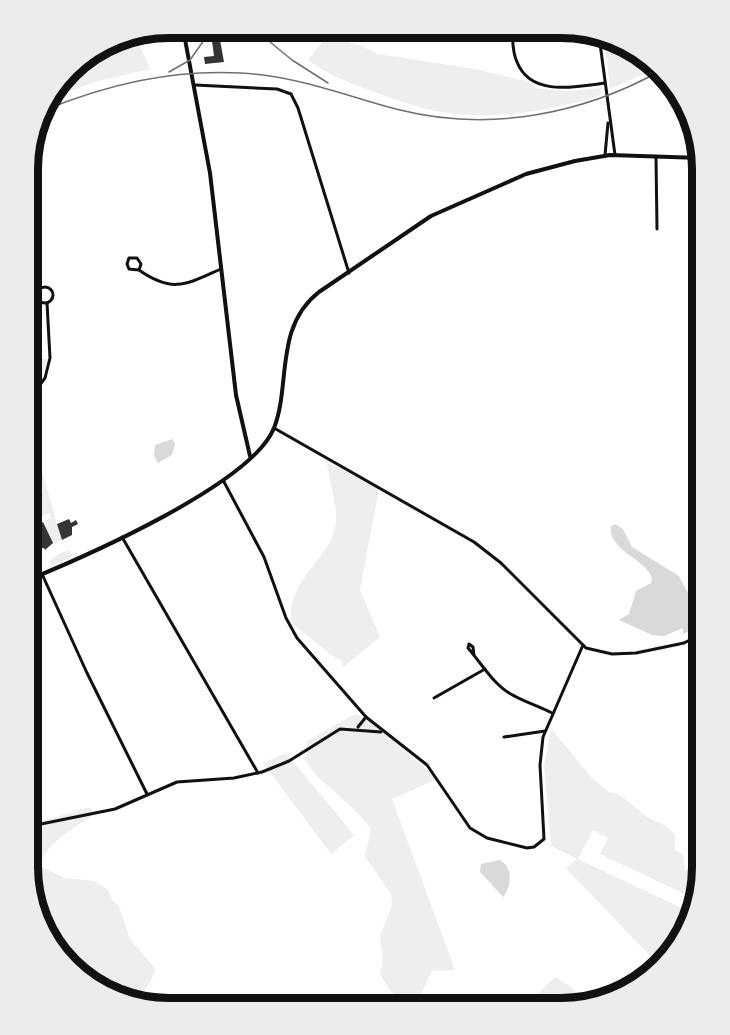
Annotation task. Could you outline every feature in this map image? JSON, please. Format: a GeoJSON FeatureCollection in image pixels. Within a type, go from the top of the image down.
{"type":"FeatureCollection","features":[{"type":"Feature","properties":{"kind":"main road"},"geometry":{"type":"LineString","coordinates":[[185,38],[210,173],[236,394],[250,457]]}},
{"type":"Feature","properties":{"kind":"main road"},"geometry":{"type":"LineString","coordinates":[[38,576],[122,537],[223,480],[250,457],[274,428],[287,350],[299,317],[315,295],[448,207],[526,174],[605,156],[692,158]]}},
{"type":"Feature","properties":{"kind":"street"},"geometry":{"type":"LineString","coordinates":[[349,38],[361,41],[372,38]]}},
{"type":"Feature","properties":{"kind":"street"},"geometry":{"type":"LineString","coordinates":[[512,38],[516,62],[522,72],[533,82],[561,87],[605,83]]}},
{"type":"Feature","properties":{"kind":"street"},"geometry":{"type":"LineString","coordinates":[[600,43],[615,155]]}},
{"type":"Feature","properties":{"kind":"street"},"geometry":{"type":"LineString","coordinates":[[195,85],[287,92],[298,108],[349,273]]}},
{"type":"Feature","properties":{"kind":"street"},"geometry":{"type":"LineString","coordinates":[[605,156],[609,118]]}},
{"type":"Feature","properties":{"kind":"street"},"geometry":{"type":"LineString","coordinates":[[656,157],[657,229]]}},
{"type":"Feature","properties":{"kind":"street"},"geometry":{"type":"LineString","coordinates":[[140,270],[140,260],[134,257],[129,258],[127,264],[129,269],[140,270],[157,281],[181,286],[221,269]]}},
{"type":"Feature","properties":{"kind":"street"},"geometry":{"type":"LineString","coordinates":[[38,290],[43,287],[50,289],[53,293],[53,299],[46,303]]}},
{"type":"Feature","properties":{"kind":"street"},"geometry":{"type":"LineString","coordinates":[[38,299],[46,303]]}},
{"type":"Feature","properties":{"kind":"street"},"geometry":{"type":"LineString","coordinates":[[38,387],[45,378],[50,358],[46,303]]}},
{"type":"Feature","properties":{"kind":"street"},"geometry":{"type":"LineString","coordinates":[[274,428],[380,486],[482,548],[583,645],[603,653],[636,653],[684,643],[692,639]]}},
{"type":"Feature","properties":{"kind":"street"},"geometry":{"type":"LineString","coordinates":[[223,480],[264,557],[291,630],[366,717],[427,765],[442,783],[462,819],[474,831],[495,840],[527,848],[534,847],[544,839],[540,757],[545,730],[583,645]]}},
{"type":"Feature","properties":{"kind":"street"},"geometry":{"type":"LineString","coordinates":[[122,537],[258,773]]}},
{"type":"Feature","properties":{"kind":"street"},"geometry":{"type":"LineString","coordinates":[[42,574],[92,684],[147,794]]}},
{"type":"Feature","properties":{"kind":"street"},"geometry":{"type":"LineString","coordinates":[[474,655],[508,693],[552,713]]}},
{"type":"Feature","properties":{"kind":"street"},"geometry":{"type":"LineString","coordinates":[[434,698],[485,669]]}},
{"type":"Feature","properties":{"kind":"street"},"geometry":{"type":"LineString","coordinates":[[357,728],[366,717]]}},
{"type":"Feature","properties":{"kind":"street"},"geometry":{"type":"LineString","coordinates":[[38,825],[114,809],[181,781],[234,778],[258,773],[289,761],[337,730],[357,728],[383,732]]}},
{"type":"Feature","properties":{"kind":"street"},"geometry":{"type":"LineString","coordinates":[[504,737],[545,730]]}},
{"type":"Feature","properties":{"kind":"shaded area"},"geometry":{"type":"Polygon","coordinates":[[[325,38],[334,38],[362,46],[378,54],[475,69],[525,81],[540,89],[570,91],[601,88],[601,95],[561,106],[519,113],[455,114],[418,107],[361,87],[337,77],[308,60],[325,38]]]}},
{"type":"Feature","properties":{"kind":"shaded area"},"geometry":{"type":"Polygon","coordinates":[[[138,41],[150,69],[98,81],[61,94],[82,70],[103,55],[138,41]]]}},
{"type":"Feature","properties":{"kind":"shaded area"},"geometry":{"type":"Polygon","coordinates":[[[605,45],[627,55],[649,72],[610,89],[605,45]]]}},
{"type":"Feature","properties":{"kind":"shaded area"},"geometry":{"type":"Polygon","coordinates":[[[38,358],[48,359],[38,383],[38,358]]]}},
{"type":"Feature","properties":{"kind":"shaded area"},"geometry":{"type":"Polygon","coordinates":[[[172,439],[175,444],[172,455],[158,463],[154,456],[155,445],[172,439]]]}},
{"type":"Feature","properties":{"kind":"shaded area"},"geometry":{"type":"Polygon","coordinates":[[[327,462],[379,489],[360,590],[380,637],[342,668],[343,661],[331,655],[292,623],[292,607],[296,593],[327,547],[336,522],[327,462]]]}},
{"type":"Feature","properties":{"kind":"shaded area"},"geometry":{"type":"Polygon","coordinates":[[[38,465],[40,465],[62,540],[53,543],[43,522],[51,518],[49,513],[41,516],[38,508],[38,465]]]}},
{"type":"Feature","properties":{"kind":"shaded area"},"geometry":{"type":"Polygon","coordinates":[[[615,524],[623,529],[632,547],[679,576],[692,596],[692,630],[683,634],[683,628],[664,636],[652,635],[619,620],[629,614],[636,591],[651,583],[652,578],[642,565],[615,542],[611,534],[611,526],[615,524]]]}},
{"type":"Feature","properties":{"kind":"shaded area"},"geometry":{"type":"Polygon","coordinates":[[[70,550],[73,557],[51,566],[49,561],[58,554],[70,550]]]}},
{"type":"Feature","properties":{"kind":"shaded area"},"geometry":{"type":"Polygon","coordinates":[[[355,714],[372,721],[437,779],[392,799],[455,970],[432,971],[416,998],[395,996],[380,973],[383,963],[380,935],[392,906],[391,894],[365,857],[371,829],[356,811],[317,776],[305,760],[307,741],[355,714]]]}},
{"type":"Feature","properties":{"kind":"shaded area"},"geometry":{"type":"Polygon","coordinates":[[[551,729],[593,779],[609,792],[620,795],[647,817],[666,826],[675,835],[675,850],[683,855],[685,870],[692,871],[689,896],[600,854],[608,838],[593,830],[578,859],[686,910],[670,939],[654,959],[566,868],[577,859],[551,846],[544,765],[551,729]]]}},
{"type":"Feature","properties":{"kind":"shaded area"},"geometry":{"type":"Polygon","coordinates":[[[286,753],[354,835],[331,854],[263,763],[286,753]]]}},
{"type":"Feature","properties":{"kind":"shaded area"},"geometry":{"type":"Polygon","coordinates":[[[91,808],[93,814],[61,837],[47,851],[42,867],[65,878],[94,881],[107,889],[119,906],[130,939],[156,970],[146,988],[136,993],[118,988],[103,980],[82,965],[60,939],[44,909],[40,892],[38,822],[91,808]]]}},
{"type":"Feature","properties":{"kind":"shaded area"},"geometry":{"type":"Polygon","coordinates":[[[499,860],[507,867],[510,877],[503,897],[480,872],[481,864],[499,860]]]}},
{"type":"Feature","properties":{"kind":"shaded area"},"geometry":{"type":"Polygon","coordinates":[[[555,977],[571,987],[579,996],[562,998],[533,998],[555,977]]]}},
{"type":"Feature","properties":{"kind":"building"},"geometry":{"type":"Polygon","coordinates":[[[220,40],[224,62],[205,64],[204,57],[214,56],[212,41],[220,40]]]}},
{"type":"Feature","properties":{"kind":"building"},"geometry":{"type":"Polygon","coordinates":[[[69,519],[71,523],[76,520],[78,524],[72,527],[72,535],[62,540],[57,524],[69,519]]]}},
{"type":"Feature","properties":{"kind":"building"},"geometry":{"type":"Polygon","coordinates":[[[43,522],[53,543],[45,550],[44,548],[38,549],[38,524],[43,522]]]}},
{"type":"Feature","properties":{"kind":"railway"},"geometry":{"type":"LineString","coordinates":[[169,72],[190,60],[205,38]]}},
{"type":"Feature","properties":{"kind":"railway"},"geometry":{"type":"LineString","coordinates":[[265,38],[292,60],[328,83]]}},
{"type":"Feature","properties":{"kind":"railway"},"geometry":{"type":"LineString","coordinates":[[53,107],[115,86],[164,76],[215,72],[282,78],[400,110],[433,116],[500,119],[533,115],[598,99],[653,75]]}}]}
